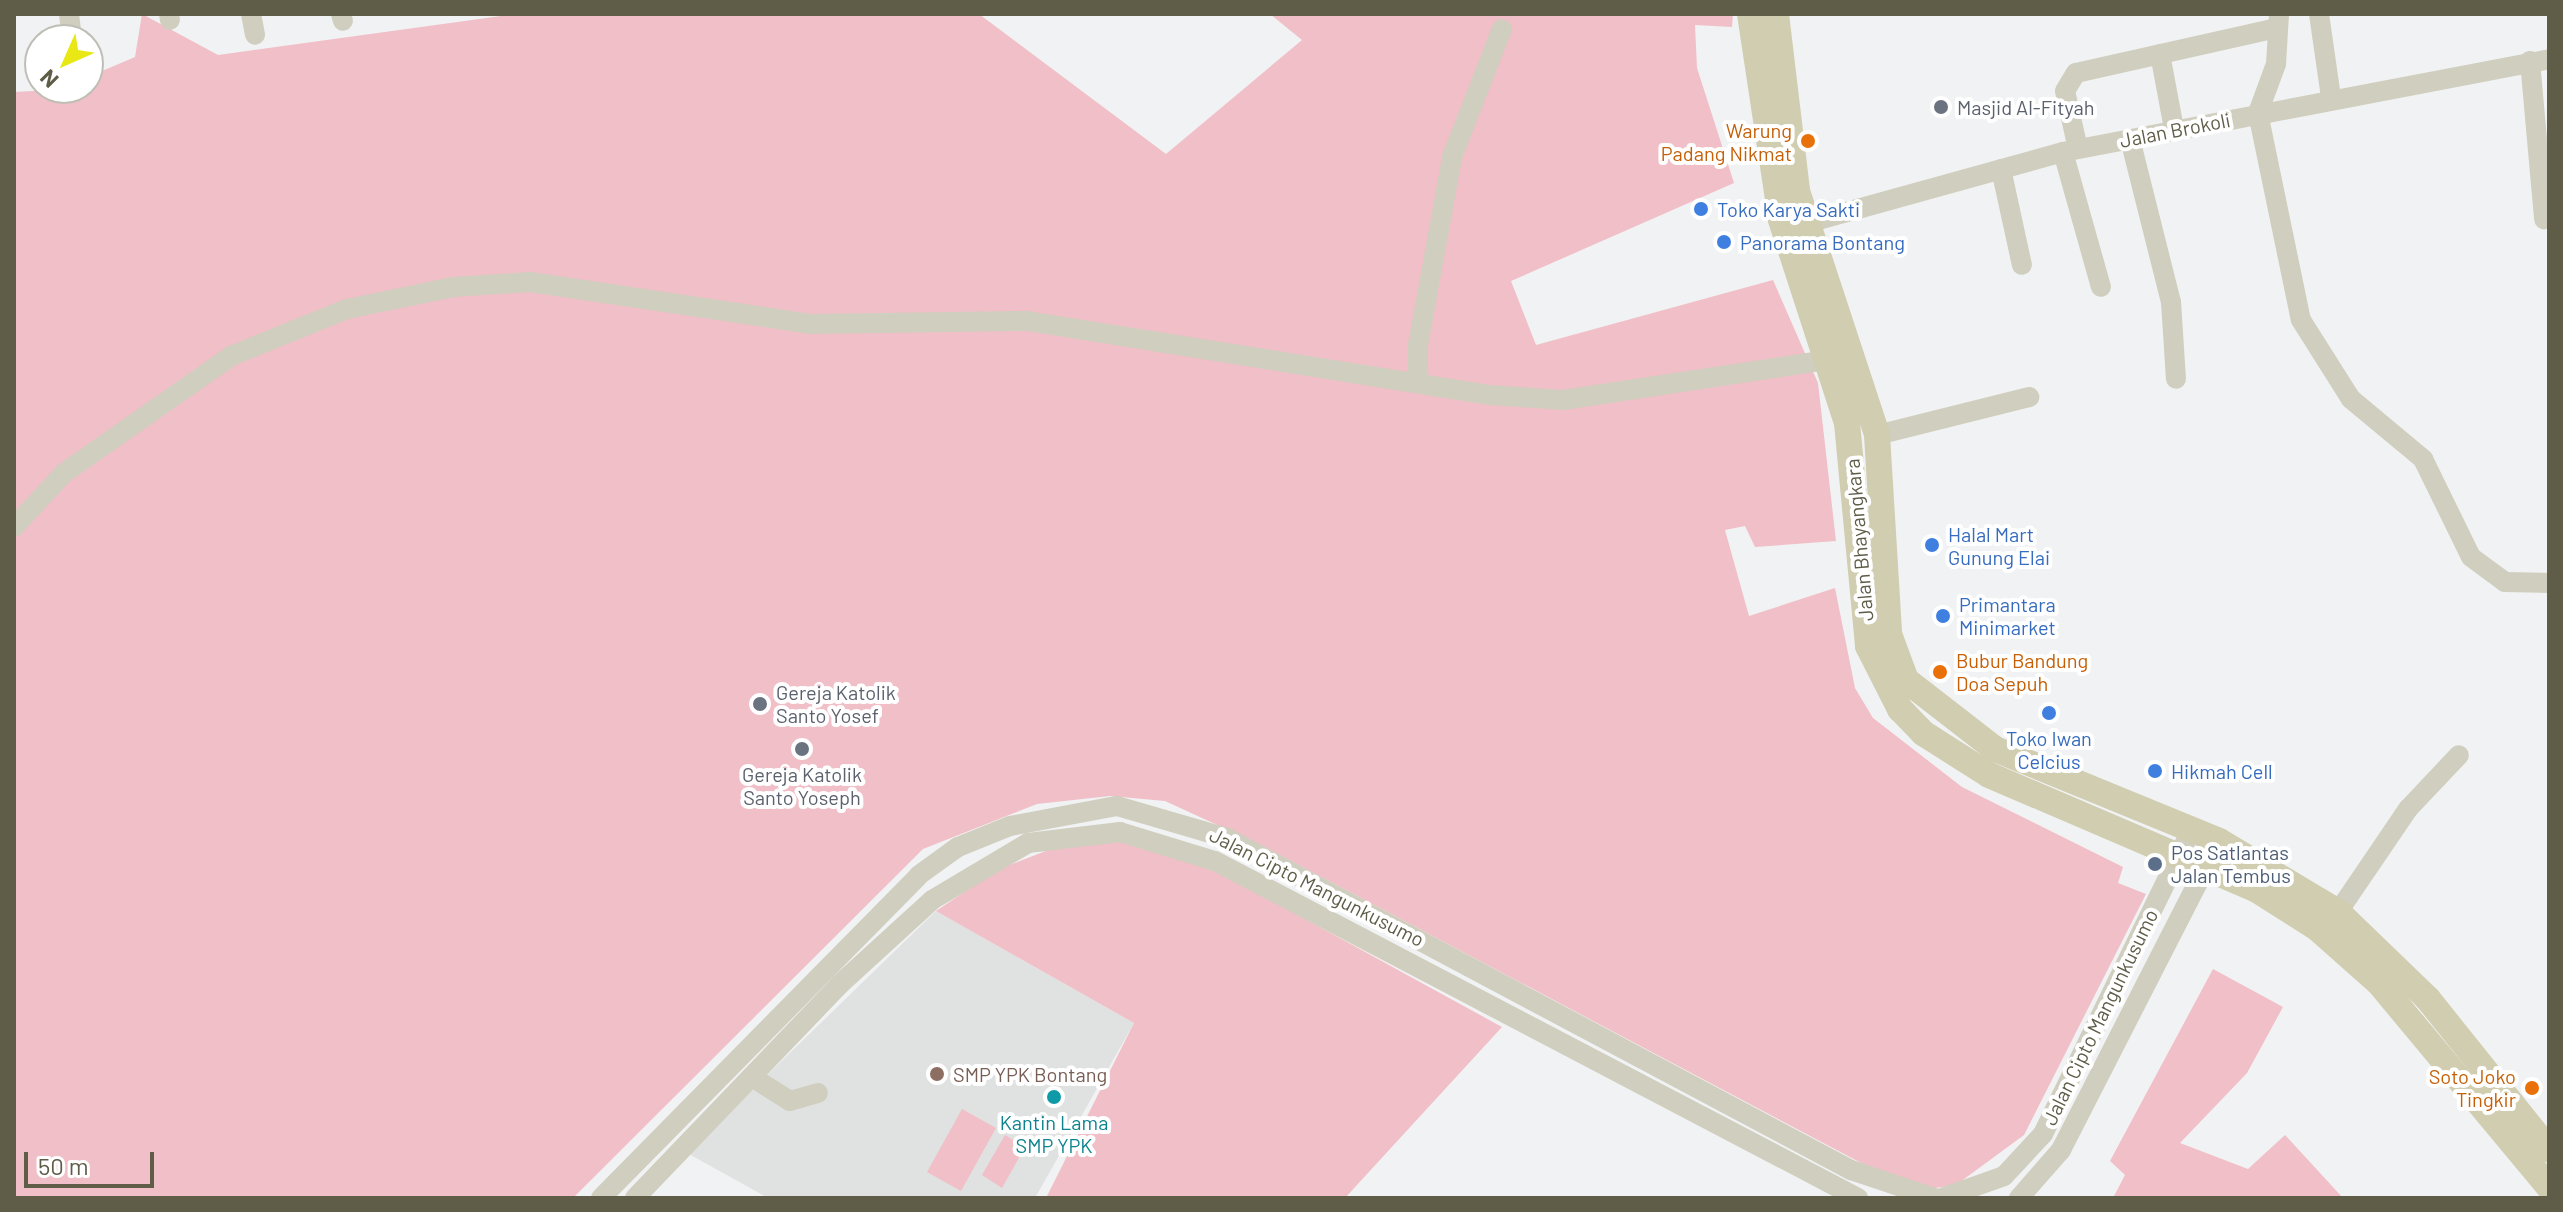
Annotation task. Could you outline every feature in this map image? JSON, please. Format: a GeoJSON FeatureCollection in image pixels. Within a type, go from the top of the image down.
{"type":"FeatureCollection","features":[{"type":"Feature","properties":{"kind":"main road","name":"Jalan Bhayangkara"},"geometry":{"type":"LineString","coordinates":[[1750,14],[1769,166],[1858,479],[1868,646],[1900,709],[1923,733],[1989,775],[2257,890],[2349,952],[2549,1187]]}},
{"type":"Feature","properties":{"kind":"main road","name":"Jalan Bhayangkara"},"geometry":{"type":"LineString","coordinates":[[1776,14],[1783,109],[1807,223],[1877,435],[1889,634],[1906,680],[1995,749],[2190,832],[2219,841],[2338,912],[2419,989],[2549,1150]]}},
{"type":"Feature","properties":{"kind":"street"},"geometry":{"type":"LineString","coordinates":[[251,14],[255,35]]}},
{"type":"Feature","properties":{"kind":"street"},"geometry":{"type":"LineString","coordinates":[[2319,14],[2324,99]]}},
{"type":"Feature","properties":{"kind":"street"},"geometry":{"type":"LineString","coordinates":[[2101,287],[2070,151],[2065,91],[2070,77],[2278,21],[2276,64],[2258,113],[2281,198],[2292,298],[2323,361],[2359,408],[2423,459],[2463,544],[2485,572],[2518,584],[2549,583]]}},
{"type":"Feature","properties":{"kind":"street"},"geometry":{"type":"LineString","coordinates":[[1418,380],[1418,345],[1452,157],[1502,29]]}},
{"type":"Feature","properties":{"kind":"street"},"geometry":{"type":"LineString","coordinates":[[2160,54],[2174,129]]}},
{"type":"Feature","properties":{"kind":"street"},"geometry":{"type":"LineString","coordinates":[[2539,60],[2544,219]]}},
{"type":"Feature","properties":{"kind":"street","name":"Jalan Brokoli"},"geometry":{"type":"LineString","coordinates":[[1807,223],[2070,151],[2285,106],[2539,60]]}},
{"type":"Feature","properties":{"kind":"street"},"geometry":{"type":"LineString","coordinates":[[2130,139],[2171,302],[2176,379]]}},
{"type":"Feature","properties":{"kind":"street"},"geometry":{"type":"LineString","coordinates":[[2001,169],[2022,265]]}},
{"type":"Feature","properties":{"kind":"street"},"geometry":{"type":"LineString","coordinates":[[14,527],[64,473],[231,356],[347,309],[453,287],[530,282],[810,324],[1027,321],[1563,400],[1826,360]]}},
{"type":"Feature","properties":{"kind":"street"},"geometry":{"type":"LineString","coordinates":[[1877,435],[2029,397]]}},
{"type":"Feature","properties":{"kind":"street"},"geometry":{"type":"LineString","coordinates":[[2338,912],[2408,809],[2459,755]]}},
{"type":"Feature","properties":{"kind":"street","name":"Jalan Cipto Mangunkusumo"},"geometry":{"type":"LineString","coordinates":[[601,1198],[919,875],[958,847],[1010,826],[1117,806],[1168,817],[1227,838],[1851,1170],[1934,1198]]}},
{"type":"Feature","properties":{"kind":"street","name":"Jalan Cipto Mangunkusumo"},"geometry":{"type":"LineString","coordinates":[[635,1198],[752,1077],[932,900],[1004,853],[1077,833],[1120,832],[1215,861],[1858,1198]]}},
{"type":"Feature","properties":{"kind":"street","name":"Jalan Cipto Mangunkusumo"},"geometry":{"type":"LineString","coordinates":[[1942,1198],[2004,1176],[2043,1134],[2175,856],[2190,832]]}},
{"type":"Feature","properties":{"kind":"street","name":"Jalan Cipto Mangunkusumo"},"geometry":{"type":"LineString","coordinates":[[2019,1198],[2061,1150],[2219,841]]}},
{"type":"Feature","properties":{"kind":"street"},"geometry":{"type":"LineString","coordinates":[[1435,979],[1449,954]]}},
{"type":"Feature","properties":{"kind":"street"},"geometry":{"type":"LineString","coordinates":[[752,1077],[790,1101],[818,1093]]}},
{"type":"Feature","properties":{"kind":"shaded area"},"geometry":{"type":"Polygon","coordinates":[[[142,14],[218,55],[516,14],[979,14],[1166,154],[1302,40],[1270,14],[1733,14],[1732,27],[1695,25],[1697,68],[1734,183],[1511,281],[1536,345],[1773,280],[1818,383],[1836,541],[1755,547],[1745,526],[1725,530],[1749,616],[1835,588],[1855,688],[1873,718],[1962,787],[2123,867],[2118,883],[2146,894],[2024,1135],[1956,1185],[1914,1191],[1263,846],[1165,801],[1110,796],[1037,804],[923,849],[573,1198],[14,1198],[14,92],[24,91],[24,104],[104,104],[104,70],[135,57],[142,14]]]}},
{"type":"Feature","properties":{"kind":"shaded area"},"geometry":{"type":"Polygon","coordinates":[[[1114,839],[1212,868],[1502,1027],[1345,1198],[1046,1198],[1134,1023],[936,911],[997,870],[1051,849],[1114,839]]]}},
{"type":"Feature","properties":{"kind":"shaded area","name":"SMP YPK Bontang"},"geometry":{"type":"Polygon","coordinates":[[[936,911],[1134,1023],[1035,1198],[768,1198],[687,1153],[936,911]]]}},
{"type":"Feature","properties":{"kind":"shaded area"},"geometry":{"type":"Polygon","coordinates":[[[2213,969],[2283,1007],[2247,1073],[2180,1143],[2248,1169],[2285,1135],[2343,1198],[2113,1198],[2125,1175],[2110,1161],[2213,969]]]}},
{"type":"Feature","properties":{"kind":"shaded area"},"geometry":{"type":"Polygon","coordinates":[[[962,1109],[996,1128],[961,1191],[927,1172],[962,1109]]]}},
{"type":"Feature","properties":{"kind":"shaded area"},"geometry":{"type":"Polygon","coordinates":[[[1005,1135],[1025,1147],[1002,1188],[982,1175],[1005,1135]]]}},
{"type":"Feature","properties":{"kind":"place","name":"Masjid Al-Fityah"},"geometry":{"type":"Point","coordinates":[1941,107]}},
{"type":"Feature","properties":{"kind":"place","name":"Warung Padang Nikmat"},"geometry":{"type":"Point","coordinates":[1808,141]}},
{"type":"Feature","properties":{"kind":"place","name":"Toko Karya Sakti"},"geometry":{"type":"Point","coordinates":[1701,209]}},
{"type":"Feature","properties":{"kind":"place","name":"Panorama Bontang"},"geometry":{"type":"Point","coordinates":[1724,242]}},
{"type":"Feature","properties":{"kind":"place","name":"Halal Mart Gunung Elai"},"geometry":{"type":"Point","coordinates":[1932,545]}},
{"type":"Feature","properties":{"kind":"place","name":"Primantara Minimarket"},"geometry":{"type":"Point","coordinates":[1943,616]}},
{"type":"Feature","properties":{"kind":"place","name":"Bubur Bandung Doa Sepuh"},"geometry":{"type":"Point","coordinates":[1940,672]}},
{"type":"Feature","properties":{"kind":"place","name":"Gereja Katolik Santo Yosef"},"geometry":{"type":"Point","coordinates":[760,704]}},
{"type":"Feature","properties":{"kind":"place","name":"Toko Iwan Celcius"},"geometry":{"type":"Point","coordinates":[2049,713]}},
{"type":"Feature","properties":{"kind":"place","name":"Gereja Katolik Santo Yoseph"},"geometry":{"type":"Point","coordinates":[802,749]}},
{"type":"Feature","properties":{"kind":"place","name":"Hikmah Cell"},"geometry":{"type":"Point","coordinates":[2155,771]}},
{"type":"Feature","properties":{"kind":"place","name":"Pos Satlantas Jalan Tembus"},"geometry":{"type":"Point","coordinates":[2155,864]}},
{"type":"Feature","properties":{"kind":"place","name":"SMP YPK Bontang"},"geometry":{"type":"Point","coordinates":[937,1074]}},
{"type":"Feature","properties":{"kind":"place","name":"Soto Joko Tingkir"},"geometry":{"type":"Point","coordinates":[2532,1088]}},
{"type":"Feature","properties":{"kind":"place","name":"Kantin Lama SMP YPK"},"geometry":{"type":"Point","coordinates":[1054,1097]}}]}
